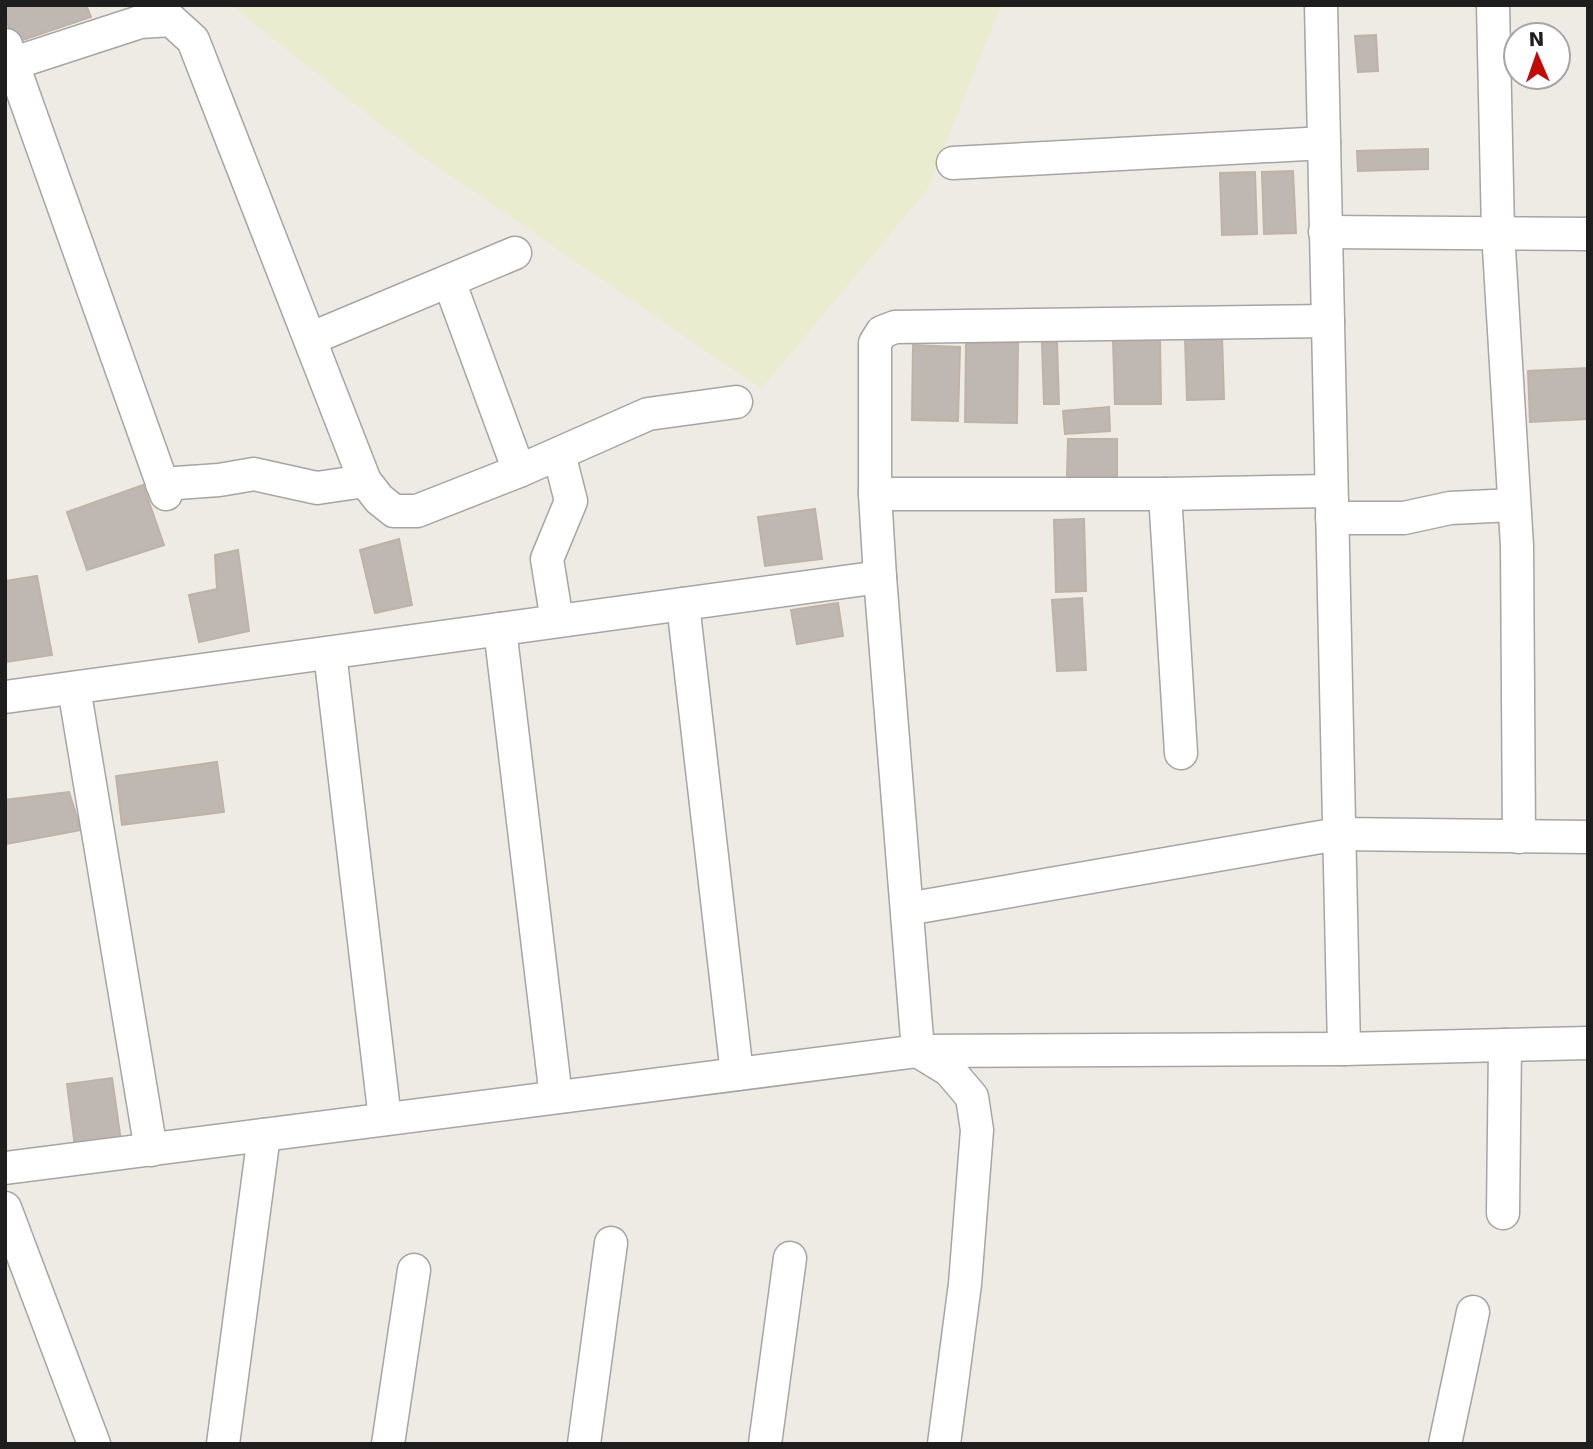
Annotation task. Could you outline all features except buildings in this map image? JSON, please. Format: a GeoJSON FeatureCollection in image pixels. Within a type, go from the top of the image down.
{"type":"FeatureCollection","features":[{"type":"Feature","properties":{"kind":"street"},"geometry":{"type":"LineString","coordinates":[[1321,5],[1344,1049]]}},
{"type":"Feature","properties":{"kind":"street"},"geometry":{"type":"LineString","coordinates":[[1493,5],[1498,232],[1517,545],[1519,837]]}},
{"type":"Feature","properties":{"kind":"street"},"geometry":{"type":"LineString","coordinates":[[365,481],[317,488],[254,474],[164,489],[8,58],[139,22],[171,20],[193,40],[365,481],[379,499],[394,511],[417,511],[519,471],[648,414],[736,402]]}},
{"type":"Feature","properties":{"kind":"street"},"geometry":{"type":"LineString","coordinates":[[953,163],[1324,143]]}},
{"type":"Feature","properties":{"kind":"street"},"geometry":{"type":"LineString","coordinates":[[1325,232],[1588,234]]}},
{"type":"Feature","properties":{"kind":"street"},"geometry":{"type":"LineString","coordinates":[[310,339],[514,253]]}},
{"type":"Feature","properties":{"kind":"street"},"geometry":{"type":"LineString","coordinates":[[449,281],[519,471]]}},
{"type":"Feature","properties":{"kind":"street"},"geometry":{"type":"LineString","coordinates":[[918,1051],[880,577],[876,494],[875,343],[882,332],[895,327],[1328,321]]}},
{"type":"Feature","properties":{"kind":"street"},"geometry":{"type":"LineString","coordinates":[[557,621],[547,558],[571,501],[558,454]]}},
{"type":"Feature","properties":{"kind":"street"},"geometry":{"type":"LineString","coordinates":[[876,494],[1165,494],[1331,505],[1404,518],[1450,509],[1514,505]]}},
{"type":"Feature","properties":{"kind":"street"},"geometry":{"type":"LineString","coordinates":[[1165,494],[1181,753]]}},
{"type":"Feature","properties":{"kind":"street"},"geometry":{"type":"LineString","coordinates":[[5,697],[880,577]]}},
{"type":"Feature","properties":{"kind":"street"},"geometry":{"type":"LineString","coordinates":[[683,604],[737,1074]]}},
{"type":"Feature","properties":{"kind":"street"},"geometry":{"type":"LineString","coordinates":[[500,629],[556,1097]]}},
{"type":"Feature","properties":{"kind":"street"},"geometry":{"type":"LineString","coordinates":[[330,653],[385,1119]]}},
{"type":"Feature","properties":{"kind":"street"},"geometry":{"type":"LineString","coordinates":[[74,688],[151,1150]]}},
{"type":"Feature","properties":{"kind":"street"},"geometry":{"type":"LineString","coordinates":[[907,909],[1338,834],[1588,837]]}},
{"type":"Feature","properties":{"kind":"street"},"geometry":{"type":"LineString","coordinates":[[5,1168],[918,1051],[1344,1049],[1588,1043]]}},
{"type":"Feature","properties":{"kind":"street"},"geometry":{"type":"LineString","coordinates":[[1503,1213],[1505,1045]]}},
{"type":"Feature","properties":{"kind":"street"},"geometry":{"type":"LineString","coordinates":[[918,1051],[949,1070],[972,1097],[977,1130],[965,1284],[944,1444]]}},
{"type":"Feature","properties":{"kind":"street"},"geometry":{"type":"LineString","coordinates":[[223,1444],[264,1135]]}},
{"type":"Feature","properties":{"kind":"street"},"geometry":{"type":"LineString","coordinates":[[5,1208],[94,1444]]}},
{"type":"Feature","properties":{"kind":"street"},"geometry":{"type":"LineString","coordinates":[[584,1444],[611,1243]]}},
{"type":"Feature","properties":{"kind":"street"},"geometry":{"type":"LineString","coordinates":[[765,1444],[790,1258]]}},
{"type":"Feature","properties":{"kind":"street"},"geometry":{"type":"LineString","coordinates":[[388,1444],[415,1270]]}},
{"type":"Feature","properties":{"kind":"street"},"geometry":{"type":"LineString","coordinates":[[1445,1444],[1474,1312]]}},
{"type":"Feature","properties":{"kind":"green space"},"geometry":{"type":"Polygon","coordinates":[[[231,5],[1001,5],[927,190],[761,389],[407,146],[231,5]]]}}]}
